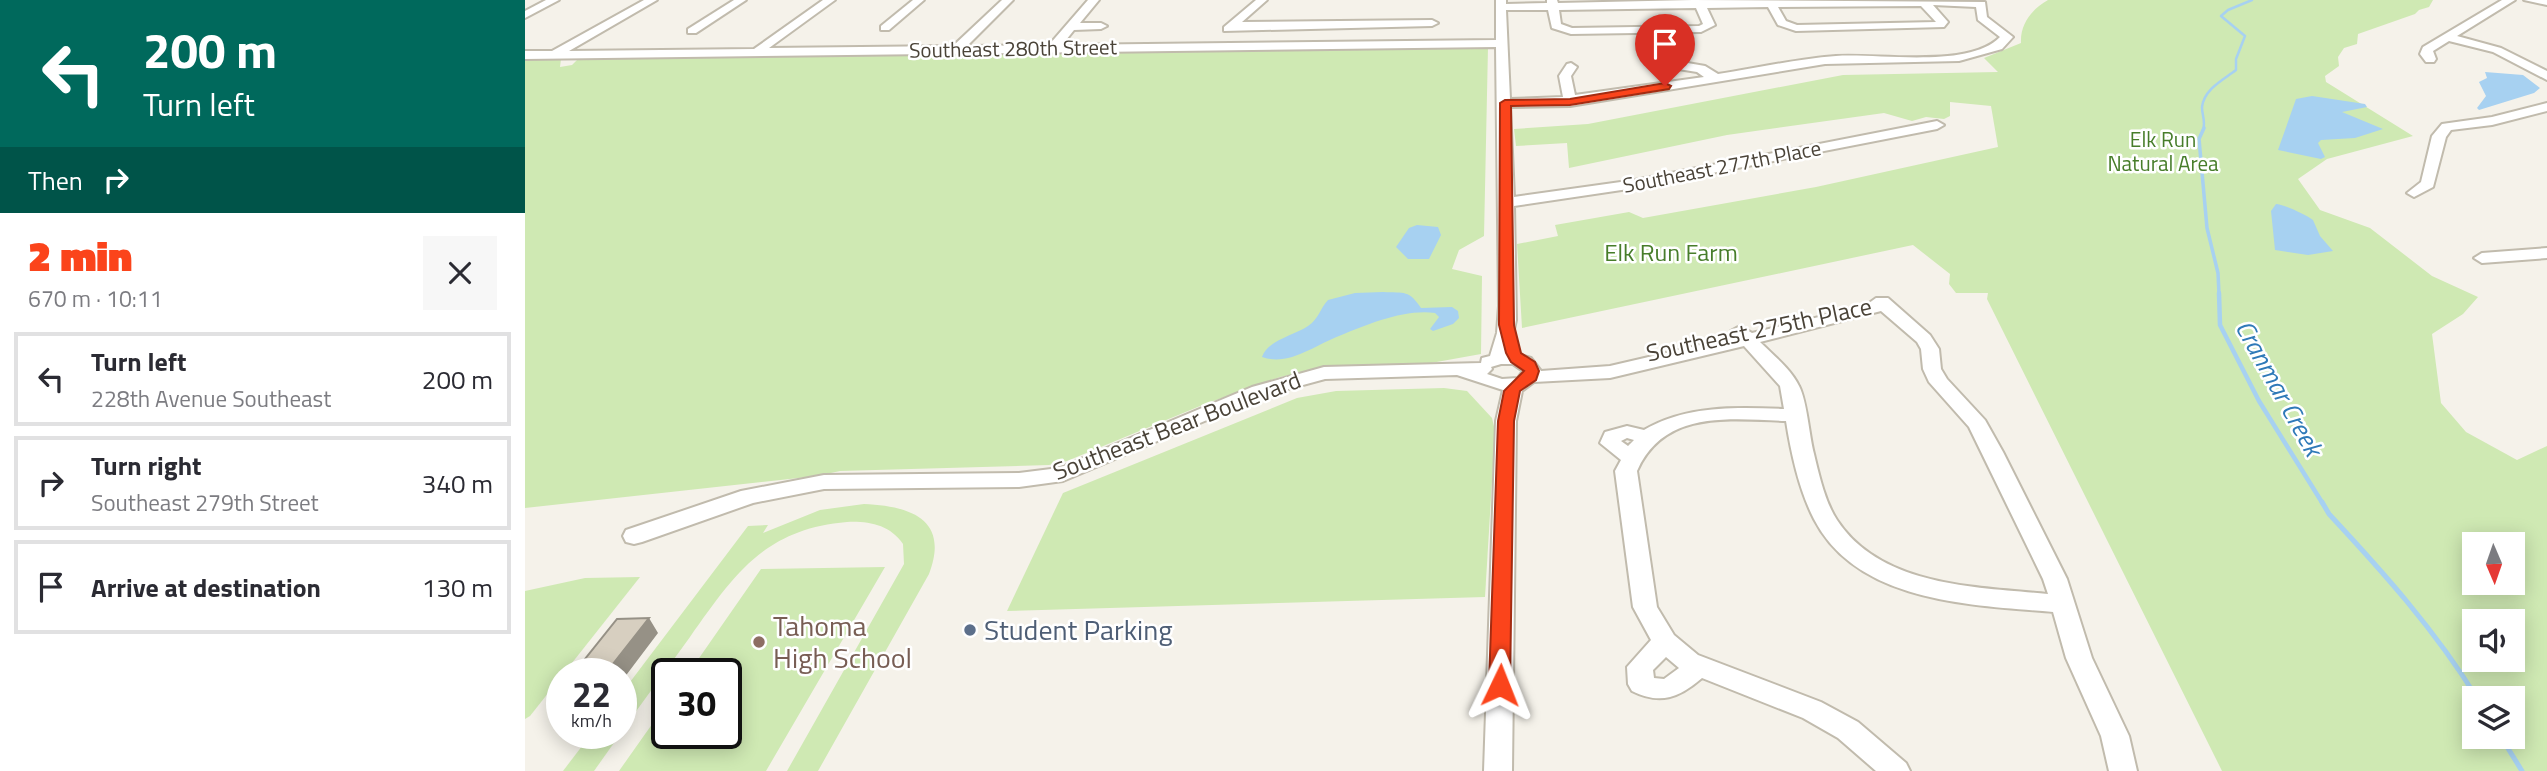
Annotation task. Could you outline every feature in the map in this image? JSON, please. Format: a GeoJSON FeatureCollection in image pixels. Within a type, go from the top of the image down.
{"type":"FeatureCollection","features":[{"type":"Feature","properties":{"kind":"street"},"geometry":{"type":"LineString","coordinates":[[525,15],[554,0]]}},
{"type":"Feature","properties":{"kind":"street"},"geometry":{"type":"LineString","coordinates":[[553,55],[652,0]]}},
{"type":"Feature","properties":{"kind":"street"},"geometry":{"type":"LineString","coordinates":[[692,31],[741,0]]}},
{"type":"Feature","properties":{"kind":"street"},"geometry":{"type":"LineString","coordinates":[[757,52],[830,0]]}},
{"type":"Feature","properties":{"kind":"street"},"geometry":{"type":"LineString","coordinates":[[884,28],[919,0]]}},
{"type":"Feature","properties":{"kind":"street"},"geometry":{"type":"LineString","coordinates":[[956,50],[1008,0]]}},
{"type":"Feature","properties":{"kind":"street"},"geometry":{"type":"LineString","coordinates":[[1053,48],[1094,0]]}},
{"type":"Feature","properties":{"kind":"street"},"geometry":{"type":"LineString","coordinates":[[1207,46],[1262,0]]}},
{"type":"Feature","properties":{"kind":"street"},"geometry":{"type":"LineString","coordinates":[[2430,59],[2426,54],[2427,49],[2510,0]]}},
{"type":"Feature","properties":{"kind":"street"},"geometry":{"type":"LineString","coordinates":[[2529,0],[2547,2]]}},
{"type":"Feature","properties":{"kind":"street"},"geometry":{"type":"LineString","coordinates":[[1770,2],[1782,23],[1789,27],[1829,29],[1940,25],[1942,22],[1923,1]]}},
{"type":"Feature","properties":{"kind":"street"},"geometry":{"type":"LineString","coordinates":[[1552,3],[1556,26],[1571,31],[1705,28],[1709,25],[1699,2]]}},
{"type":"Feature","properties":{"kind":"street"},"geometry":{"type":"LineString","coordinates":[[1498,771],[1506,421],[1507,202],[1505,103],[1500,43],[1501,4],[1984,2],[1982,18],[2007,37],[2004,44],[1987,52],[1961,57],[1824,61],[1570,102],[1505,103]]}},
{"type":"Feature","properties":{"kind":"street"},"geometry":{"type":"LineString","coordinates":[[1231,26],[1432,23]]}},
{"type":"Feature","properties":{"kind":"street"},"geometry":{"type":"LineString","coordinates":[[1072,27],[1101,26]]}},
{"type":"Feature","properties":{"kind":"street"},"geometry":{"type":"LineString","coordinates":[[2449,37],[2497,50],[2547,76]]}},
{"type":"Feature","properties":{"kind":"street","name":"Southeast 280th Street"},"geometry":{"type":"LineString","coordinates":[[525,55],[1500,43]]}},
{"type":"Feature","properties":{"kind":"street"},"geometry":{"type":"LineString","coordinates":[[1676,65],[1701,69],[1715,78]]}},
{"type":"Feature","properties":{"kind":"street"},"geometry":{"type":"LineString","coordinates":[[1570,102],[1565,76],[1571,66]]}},
{"type":"Feature","properties":{"kind":"street"},"geometry":{"type":"LineString","coordinates":[[2414,193],[2428,184],[2439,136],[2447,127],[2492,121],[2547,107]]}},
{"type":"Feature","properties":{"kind":"street","name":"Southeast 277th Place"},"geometry":{"type":"LineString","coordinates":[[1507,202],[1635,184],[1937,125]]}},
{"type":"Feature","properties":{"kind":"street"},"geometry":{"type":"LineString","coordinates":[[2482,258],[2547,253]]}},
{"type":"Feature","properties":{"kind":"street","name":"Southeast 275th Place"},"geometry":{"type":"LineString","coordinates":[[1506,372],[1599,374],[1744,335],[1871,310],[1882,302],[1924,339],[1930,349],[1932,369],[1939,382],[1978,424],[2055,579],[2061,604]]}},
{"type":"Feature","properties":{"kind":"street"},"geometry":{"type":"LineString","coordinates":[[1744,335],[1789,384],[1794,394],[1795,415],[1823,516],[1835,534],[1854,552],[1896,578],[1922,588],[2061,604],[2079,658],[2115,736],[2123,771]]}},
{"type":"Feature","properties":{"kind":"street","name":"Southeast Bear Boulevard"},"geometry":{"type":"LineString","coordinates":[[634,536],[749,496],[824,482],[1019,480],[1063,474],[1247,396],[1324,373],[1434,369],[1506,372]]}},
{"type":"Feature","properties":{"kind":"street"},"geometry":{"type":"LineString","coordinates":[[1795,415],[1702,416],[1668,425],[1647,437],[1630,457],[1626,471],[1645,607],[1665,642],[1689,662],[1812,710],[1848,730],[1896,771]]}},
{"type":"Feature","properties":{"kind":"street"},"geometry":{"type":"LineString","coordinates":[[1665,642],[1640,667],[1641,684],[1653,691],[1668,689],[1699,666]]}},
{"type":"Feature","properties":{"kind":"green space"},"geometry":{"type":"Polygon","coordinates":[[[2048,0],[2433,0],[2429,7],[2415,14],[2358,34],[2357,44],[2344,48],[2338,57],[2339,66],[2325,76],[2326,82],[2413,136],[2327,159],[2298,179],[2320,210],[2370,228],[2432,276],[2478,297],[2463,314],[2432,334],[2441,403],[2466,432],[2517,460],[2547,446],[2547,771],[2222,771],[1987,299],[1988,293],[1956,293],[1949,284],[1950,274],[1913,245],[1522,328],[1517,244],[1558,236],[1555,225],[1629,212],[1643,218],[1816,187],[1998,147],[1991,106],[1950,102],[1950,116],[1944,119],[1926,117],[1912,121],[1884,113],[1727,135],[1569,168],[1567,143],[1516,146],[1514,129],[1588,124],[1843,75],[1998,72],[1984,58],[2021,43],[2025,23],[2032,13],[2048,0]]]}},
{"type":"Feature","properties":{"kind":"green space"},"geometry":{"type":"Polygon","coordinates":[[[1488,47],[1484,236],[1459,250],[1452,269],[1482,276],[1481,354],[1431,363],[1334,366],[1280,377],[1205,404],[1067,461],[1049,465],[840,471],[817,476],[525,508],[525,60],[561,59],[560,67],[572,65],[578,59],[1488,47]]]}},
{"type":"Feature","properties":{"kind":"green space"},"geometry":{"type":"Polygon","coordinates":[[[1444,388],[1467,391],[1492,418],[1495,431],[1485,597],[1007,611],[1063,493],[1297,398],[1336,391],[1444,388]]]}},
{"type":"Feature","properties":{"kind":"green space"},"geometry":{"type":"Polygon","coordinates":[[[864,504],[897,508],[910,513],[922,519],[930,528],[934,540],[934,555],[929,574],[818,771],[787,771],[904,564],[903,544],[885,528],[863,522],[818,526],[772,545],[737,575],[675,658],[651,658],[651,691],[637,710],[637,673],[748,526],[768,525],[763,533],[820,510],[864,504]]]}},
{"type":"Feature","properties":{"kind":"green space"},"geometry":{"type":"Polygon","coordinates":[[[885,567],[766,771],[619,771],[651,726],[651,749],[742,749],[742,658],[699,658],[761,569],[885,567]]]}},
{"type":"Feature","properties":{"kind":"green space"},"geometry":{"type":"Polygon","coordinates":[[[640,577],[576,658],[546,658],[546,696],[525,719],[525,591],[585,578],[640,577]]]}},
{"type":"Feature","properties":{"kind":"green space"},"geometry":{"type":"Polygon","coordinates":[[[580,749],[610,749],[594,771],[563,771],[580,749]]]}},
{"type":"Feature","properties":{"kind":"water"},"geometry":{"type":"Polygon","coordinates":[[[2485,72],[2523,75],[2540,88],[2534,93],[2479,110],[2477,108],[2486,96],[2479,82],[2487,78],[2485,72]]]}},
{"type":"Feature","properties":{"kind":"water"},"geometry":{"type":"Polygon","coordinates":[[[2312,96],[2365,104],[2367,107],[2342,112],[2383,129],[2355,138],[2321,140],[2318,143],[2325,157],[2321,159],[2278,150],[2296,99],[2312,96]]]}},
{"type":"Feature","properties":{"kind":"water"},"geometry":{"type":"Polygon","coordinates":[[[2276,204],[2313,220],[2320,236],[2333,251],[2308,255],[2275,250],[2271,211],[2276,204]]]}},
{"type":"Feature","properties":{"kind":"water"},"geometry":{"type":"Polygon","coordinates":[[[1417,225],[1438,227],[1441,235],[1429,259],[1408,259],[1396,247],[1409,228],[1417,225]]]}},
{"type":"Feature","properties":{"kind":"water"},"geometry":{"type":"Polygon","coordinates":[[[1355,293],[1406,294],[1421,308],[1452,307],[1458,311],[1459,318],[1453,324],[1433,331],[1430,329],[1439,317],[1435,313],[1399,315],[1362,327],[1301,354],[1282,359],[1262,357],[1275,342],[1312,323],[1328,300],[1355,293]]]}},
{"type":"Feature","properties":{"kind":"building"},"geometry":{"type":"Polygon","coordinates":[[[649,618],[618,658],[586,658],[617,619],[649,618]]]}},
{"type":"Feature","properties":{"kind":"waterway","name":"Cranmar Creek"},"geometry":{"type":"LineString","coordinates":[[2203,130],[2202,107],[2206,95],[2236,70],[2236,59],[2245,36],[2221,16],[2228,10],[2252,0]]}},
{"type":"Feature","properties":{"kind":"waterway","name":"Cranmar Creek"},"geometry":{"type":"LineString","coordinates":[[2204,128],[2199,139],[2207,228],[2218,273],[2219,294]]}},
{"type":"Feature","properties":{"kind":"waterway","name":"Cranmar Creek"},"geometry":{"type":"LineString","coordinates":[[2219,293],[2220,325],[2259,401],[2323,504]]}},
{"type":"Feature","properties":{"kind":"waterway","name":"Cranmar Creek"},"geometry":{"type":"LineString","coordinates":[[2322,502],[2329,514],[2426,625],[2469,686]]}},
{"type":"Feature","properties":{"kind":"waterway","name":"Cranmar Creek"},"geometry":{"type":"LineString","coordinates":[[2508,749],[2522,771]]}},
{"type":"Feature","properties":{"kind":"place","name":"Student Parking"},"geometry":{"type":"Point","coordinates":[970,630]}},
{"type":"Feature","properties":{"kind":"place","name":"Tahoma High School"},"geometry":{"type":"Point","coordinates":[759,642]}},
{"type":"Feature","properties":{"kind":"route"},"geometry":{"type":"LineString","coordinates":[[1500,685],[1506,421],[1512,391],[1516,385],[1525,382],[1532,371],[1530,366],[1516,358],[1513,353],[1506,325],[1505,103],[1570,102],[1665,86]]}},
{"type":"Feature","properties":{"kind":"park label","name":"Elk Run Natural Area"},"geometry":{"type":"Point","coordinates":[2163,152]}},
{"type":"Feature","properties":{"kind":"park label","name":"Elk Run Farm"},"geometry":{"type":"Point","coordinates":[1671,253]}}]}
